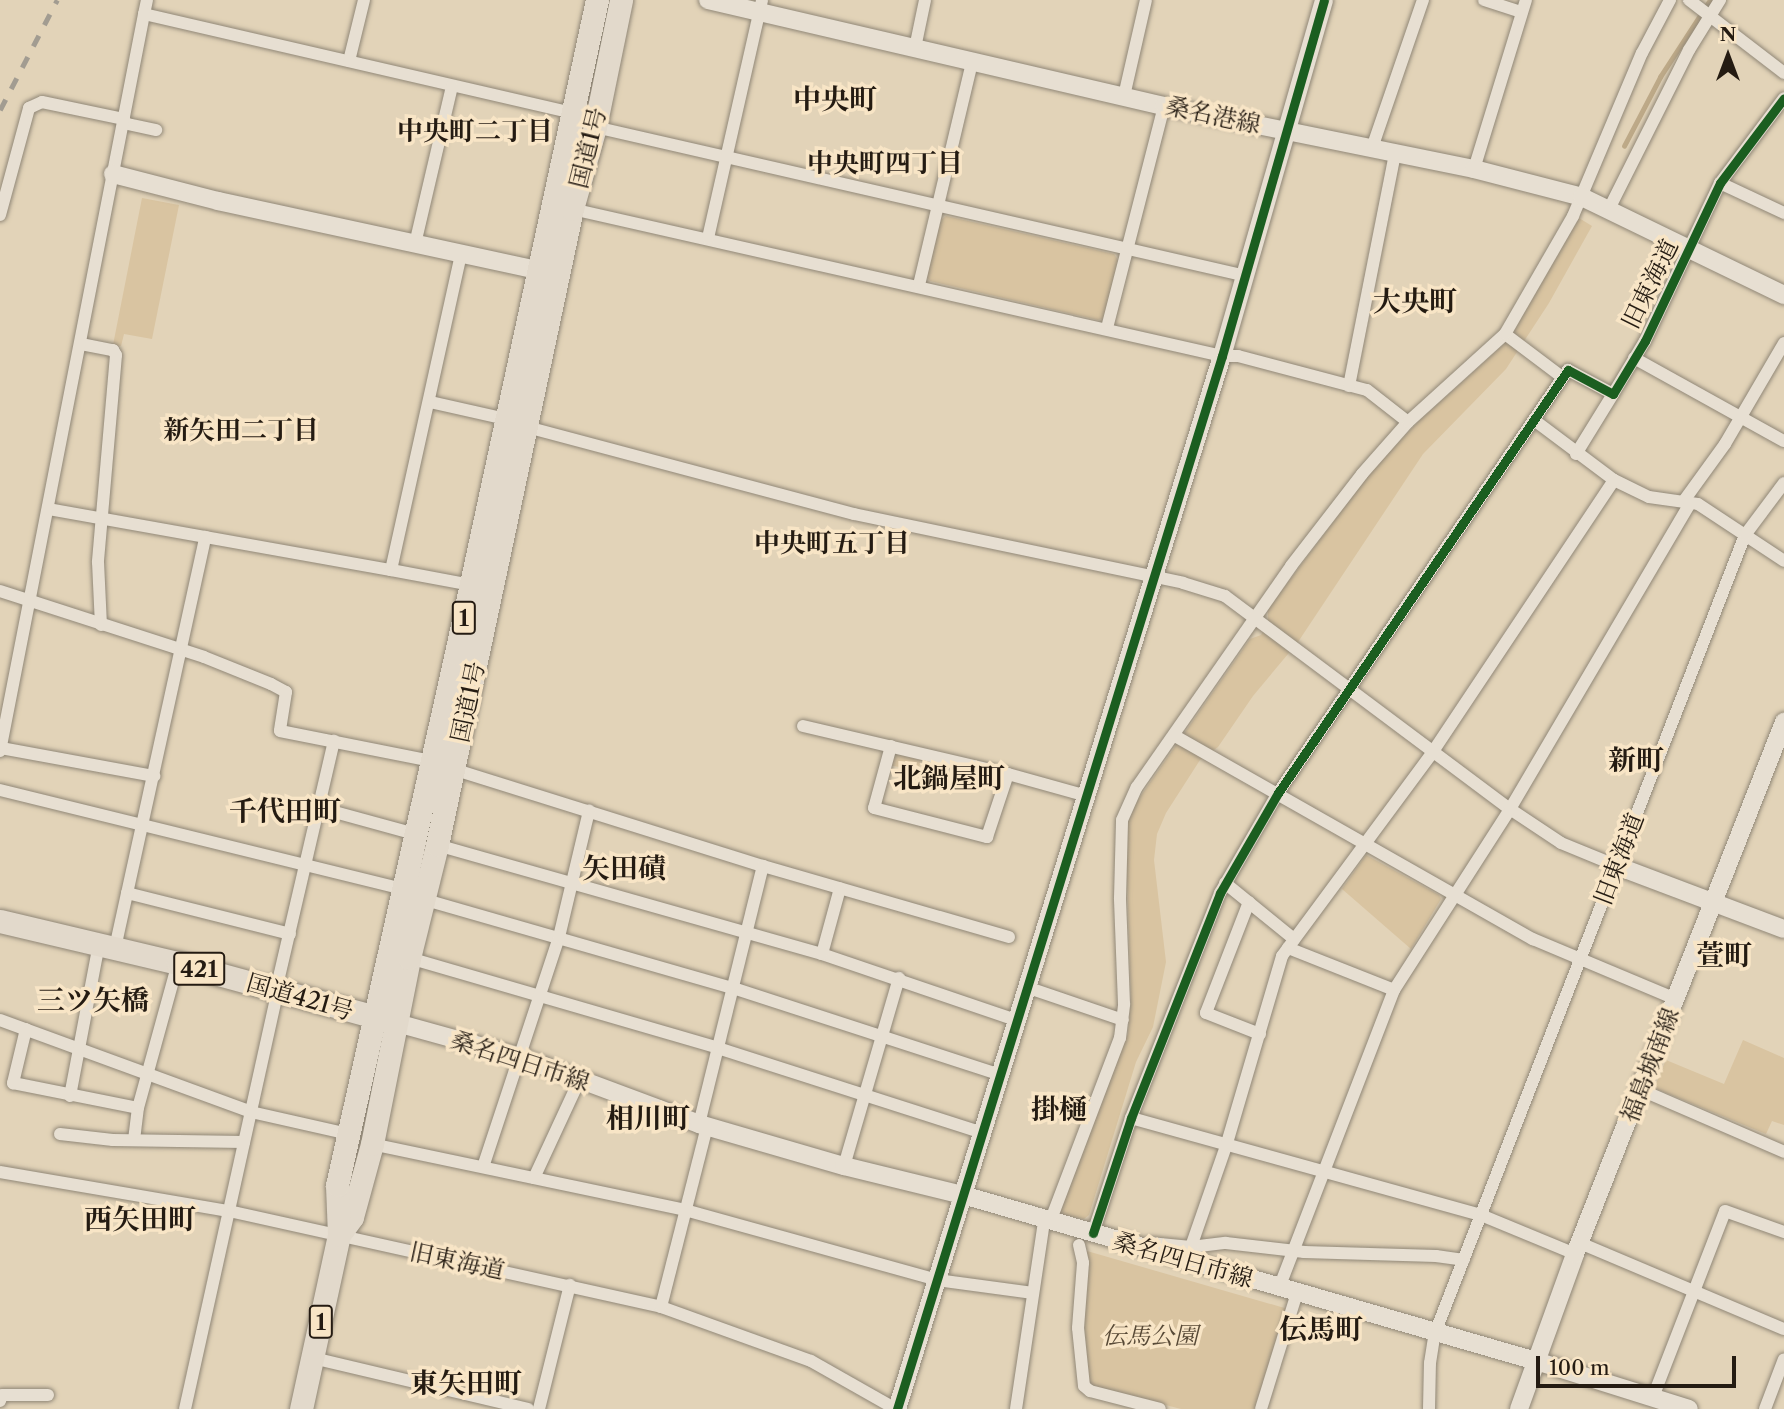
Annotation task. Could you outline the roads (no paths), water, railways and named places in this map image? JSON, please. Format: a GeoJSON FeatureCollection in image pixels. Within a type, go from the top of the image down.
{"type":"FeatureCollection","features":[{"type":"Feature","properties":{"kind":"highway","name":"国道1号"},"geometry":{"type":"LineString","coordinates":[[301,1409],[339,1235],[337,1185],[349,1134],[409,958],[415,834],[442,765],[549,273],[573,113],[597,0]]}},
{"type":"Feature","properties":{"kind":"highway","name":"国道1号"},"geometry":{"type":"LineString","coordinates":[[549,273],[572,209],[595,127],[621,0]]}},
{"type":"Feature","properties":{"kind":"highway","name":"国道1号"},"geometry":{"type":"LineString","coordinates":[[339,1235],[352,1217],[372,1144],[386,1020],[413,894],[437,845],[442,765],[471,585],[516,423]]}},
{"type":"Feature","properties":{"kind":"highway","name":"国道421号"},"geometry":{"type":"LineString","coordinates":[[0,921],[178,963],[386,1020]]}},
{"type":"Feature","properties":{"kind":"main road","name":"桑名港線"},"geometry":{"type":"LineString","coordinates":[[708,0],[761,6],[972,62],[1164,106],[1474,169],[1582,197],[1784,295]]}},
{"type":"Feature","properties":{"kind":"main road"},"geometry":{"type":"LineString","coordinates":[[896,1409],[1019,1021],[1222,356],[1289,131],[1324,0]]}},
{"type":"Feature","properties":{"kind":"main road"},"geometry":{"type":"LineString","coordinates":[[113,174],[174,191],[549,273]]}},
{"type":"Feature","properties":{"kind":"main road","name":"福島城南線"},"geometry":{"type":"LineString","coordinates":[[1519,1409],[1578,1248],[1784,722]]}},
{"type":"Feature","properties":{"kind":"main road"},"geometry":{"type":"LineString","coordinates":[[1617,866],[1784,929]]}},
{"type":"Feature","properties":{"kind":"main road","name":"桑名四日市線"},"geometry":{"type":"LineString","coordinates":[[386,1020],[520,1058],[703,1125],[844,1167],[963,1195],[1047,1222],[1086,1239],[1118,1240],[1189,1254],[1279,1288],[1536,1361],[1689,1409]]}},
{"type":"Feature","properties":{"kind":"street"},"geometry":{"type":"LineString","coordinates":[[147,0],[0,749],[154,776]]}},
{"type":"Feature","properties":{"kind":"street"},"geometry":{"type":"LineString","coordinates":[[349,61],[364,0]]}},
{"type":"Feature","properties":{"kind":"street"},"geometry":{"type":"LineString","coordinates":[[915,48],[925,0]]}},
{"type":"Feature","properties":{"kind":"street"},"geometry":{"type":"LineString","coordinates":[[1124,96],[1146,0]]}},
{"type":"Feature","properties":{"kind":"street"},"geometry":{"type":"LineString","coordinates":[[1372,148],[1423,0]]}},
{"type":"Feature","properties":{"kind":"street"},"geometry":{"type":"LineString","coordinates":[[1474,169],[1523,6],[1484,0]]}},
{"type":"Feature","properties":{"kind":"street"},"geometry":{"type":"LineString","coordinates":[[1016,1409],[1033,1293],[1047,1222],[1120,1038],[1123,1020],[1120,898],[1122,820],[1137,787],[1321,525],[1408,422],[1505,334],[1582,197],[1642,53],[1670,0]]}},
{"type":"Feature","properties":{"kind":"street"},"geometry":{"type":"LineString","coordinates":[[1689,0],[1784,73]]}},
{"type":"Feature","properties":{"kind":"street"},"geometry":{"type":"LineString","coordinates":[[1609,209],[1709,15],[1720,0]]}},
{"type":"Feature","properties":{"kind":"street"},"geometry":{"type":"LineString","coordinates":[[708,238],[761,6]]}},
{"type":"Feature","properties":{"kind":"street"},"geometry":{"type":"LineString","coordinates":[[144,14],[573,113]]}},
{"type":"Feature","properties":{"kind":"street"},"geometry":{"type":"LineString","coordinates":[[919,285],[972,62]]}},
{"type":"Feature","properties":{"kind":"street"},"geometry":{"type":"LineString","coordinates":[[415,244],[452,86]]}},
{"type":"Feature","properties":{"kind":"street","name":"旧東海道"},"geometry":{"type":"LineString","coordinates":[[1576,454],[1634,358],[1720,183],[1784,98]]}},
{"type":"Feature","properties":{"kind":"street"},"geometry":{"type":"LineString","coordinates":[[0,215],[29,108],[42,102],[156,130]]}},
{"type":"Feature","properties":{"kind":"street"},"geometry":{"type":"LineString","coordinates":[[1107,328],[1164,106]]}},
{"type":"Feature","properties":{"kind":"street"},"geometry":{"type":"LineString","coordinates":[[595,127],[1245,276]]}},
{"type":"Feature","properties":{"kind":"street"},"geometry":{"type":"LineString","coordinates":[[1349,386],[1395,153]]}},
{"type":"Feature","properties":{"kind":"street"},"geometry":{"type":"LineString","coordinates":[[1720,183],[1784,213]]}},
{"type":"Feature","properties":{"kind":"street"},"geometry":{"type":"LineString","coordinates":[[572,209],[919,285],[1222,356],[1238,356],[1367,390],[1408,422]]}},
{"type":"Feature","properties":{"kind":"street"},"geometry":{"type":"LineString","coordinates":[[391,570],[461,254]]}},
{"type":"Feature","properties":{"kind":"street"},"geometry":{"type":"LineString","coordinates":[[1505,334],[1562,377]]}},
{"type":"Feature","properties":{"kind":"street"},"geometry":{"type":"LineString","coordinates":[[1279,1288],[1394,990],[1453,894],[1510,809],[1686,503],[1740,419],[1784,343]]}},
{"type":"Feature","properties":{"kind":"street"},"geometry":{"type":"LineString","coordinates":[[81,345],[113,350],[116,355],[98,562],[101,625]]}},
{"type":"Feature","properties":{"kind":"street"},"geometry":{"type":"LineString","coordinates":[[1634,358],[1784,441]]}},
{"type":"Feature","properties":{"kind":"street"},"geometry":{"type":"LineString","coordinates":[[1160,1409],[1090,1391],[1084,1387],[1078,1328],[1083,1263],[1086,1239],[1131,1118],[1225,883],[1278,793],[1562,377],[1568,370],[1613,394]]}},
{"type":"Feature","properties":{"kind":"street"},"geometry":{"type":"LineString","coordinates":[[430,401],[854,514],[1183,583],[1225,596],[1510,809],[1561,843],[1617,866]]}},
{"type":"Feature","properties":{"kind":"street"},"geometry":{"type":"LineString","coordinates":[[1534,420],[1614,480],[1648,498],[1698,504],[1784,561]]}},
{"type":"Feature","properties":{"kind":"street"},"geometry":{"type":"LineString","coordinates":[[1189,1254],[1227,1143],[1282,956],[1432,753],[1614,480]]}},
{"type":"Feature","properties":{"kind":"street","name":"旧東海道"},"geometry":{"type":"LineString","coordinates":[[1429,1409],[1430,1363],[1435,1333],[1745,535],[1784,484]]}},
{"type":"Feature","properties":{"kind":"street"},"geometry":{"type":"LineString","coordinates":[[48,509],[471,585]]}},
{"type":"Feature","properties":{"kind":"street"},"geometry":{"type":"LineString","coordinates":[[70,1096],[79,1048],[107,946],[127,893],[205,537]]}},
{"type":"Feature","properties":{"kind":"street"},"geometry":{"type":"LineString","coordinates":[[0,592],[181,650],[286,692],[280,731],[442,765],[764,866],[1009,937]]}},
{"type":"Feature","properties":{"kind":"street"},"geometry":{"type":"LineString","coordinates":[[803,726],[1008,774],[1087,796]]}},
{"type":"Feature","properties":{"kind":"street"},"geometry":{"type":"LineString","coordinates":[[1175,736],[1534,939],[1676,999]]}},
{"type":"Feature","properties":{"kind":"street"},"geometry":{"type":"LineString","coordinates":[[185,1409],[334,741]]}},
{"type":"Feature","properties":{"kind":"street"},"geometry":{"type":"LineString","coordinates":[[891,746],[874,808],[987,837],[1008,774]]}},
{"type":"Feature","properties":{"kind":"street"},"geometry":{"type":"LineString","coordinates":[[0,790],[413,894],[883,1034],[1001,1075]]}},
{"type":"Feature","properties":{"kind":"street"},"geometry":{"type":"LineString","coordinates":[[320,808],[415,834]]}},
{"type":"Feature","properties":{"kind":"street"},"geometry":{"type":"LineString","coordinates":[[483,1167],[559,937],[589,811]]}},
{"type":"Feature","properties":{"kind":"street"},"geometry":{"type":"LineString","coordinates":[[437,845],[822,954],[1019,1021]]}},
{"type":"Feature","properties":{"kind":"street"},"geometry":{"type":"LineString","coordinates":[[661,1307],[685,1210],[718,1048],[764,866]]}},
{"type":"Feature","properties":{"kind":"street"},"geometry":{"type":"LineString","coordinates":[[1225,883],[1249,902],[1291,944],[1394,990]]}},
{"type":"Feature","properties":{"kind":"street"},"geometry":{"type":"LineString","coordinates":[[822,954],[840,888]]}},
{"type":"Feature","properties":{"kind":"street"},"geometry":{"type":"LineString","coordinates":[[127,893],[289,934]]}},
{"type":"Feature","properties":{"kind":"street"},"geometry":{"type":"LineString","coordinates":[[1249,902],[1206,1013],[1260,1034]]}},
{"type":"Feature","properties":{"kind":"street"},"geometry":{"type":"LineString","coordinates":[[409,958],[718,1048],[982,1133]]}},
{"type":"Feature","properties":{"kind":"street"},"geometry":{"type":"LineString","coordinates":[[134,1140],[146,1073],[178,963]]}},
{"type":"Feature","properties":{"kind":"street"},"geometry":{"type":"LineString","coordinates":[[844,1167],[899,978]]}},
{"type":"Feature","properties":{"kind":"street"},"geometry":{"type":"LineString","coordinates":[[1029,988],[1123,1020]]}},
{"type":"Feature","properties":{"kind":"street"},"geometry":{"type":"LineString","coordinates":[[0,1020],[251,1112],[349,1134]]}},
{"type":"Feature","properties":{"kind":"street"},"geometry":{"type":"LineString","coordinates":[[26,1029],[13,1083],[138,1108]]}},
{"type":"Feature","properties":{"kind":"street"},"geometry":{"type":"LineString","coordinates":[[534,1178],[580,1079]]}},
{"type":"Feature","properties":{"kind":"street"},"geometry":{"type":"LineString","coordinates":[[1641,1090],[1784,1152]]}},
{"type":"Feature","properties":{"kind":"street"},"geometry":{"type":"LineString","coordinates":[[1131,1118],[1481,1215],[1693,1290],[1784,1329]]}},
{"type":"Feature","properties":{"kind":"street"},"geometry":{"type":"LineString","coordinates":[[60,1134],[134,1140],[244,1142]]}},
{"type":"Feature","properties":{"kind":"street"},"geometry":{"type":"LineString","coordinates":[[372,1144],[685,1210],[937,1280],[1033,1293]]}},
{"type":"Feature","properties":{"kind":"street","name":"旧東海道"},"geometry":{"type":"LineString","coordinates":[[0,1172],[229,1211],[661,1307],[811,1361],[896,1409]]}},
{"type":"Feature","properties":{"kind":"street"},"geometry":{"type":"LineString","coordinates":[[1653,1397],[1725,1211],[1784,1232]]}},
{"type":"Feature","properties":{"kind":"street"},"geometry":{"type":"LineString","coordinates":[[1189,1254],[1226,1243],[1292,1250],[1436,1256],[1464,1261]]}},
{"type":"Feature","properties":{"kind":"street"},"geometry":{"type":"LineString","coordinates":[[540,1409],[570,1285]]}},
{"type":"Feature","properties":{"kind":"street"},"geometry":{"type":"LineString","coordinates":[[1261,1409],[1297,1293]]}},
{"type":"Feature","properties":{"kind":"street"},"geometry":{"type":"LineString","coordinates":[[313,1358],[528,1409]]}},
{"type":"Feature","properties":{"kind":"street"},"geometry":{"type":"LineString","coordinates":[[1765,1409],[1784,1359]]}},
{"type":"Feature","properties":{"kind":"street"},"geometry":{"type":"LineString","coordinates":[[0,1401],[2,1395],[48,1395]]}},
{"type":"Feature","properties":{"kind":"waterway"},"geometry":{"type":"LineString","coordinates":[[1624,146],[1660,77],[1710,0]]}},
{"type":"Feature","properties":{"kind":"railway"},"geometry":{"type":"LineString","coordinates":[[0,110],[57,0]]}},
{"type":"Feature","properties":{"kind":"district","name":"中央町"},"geometry":{"type":"Point","coordinates":[835,99]}},
{"type":"Feature","properties":{"kind":"district","name":"中央町二丁目"},"geometry":{"type":"Point","coordinates":[475,132]}},
{"type":"Feature","properties":{"kind":"district","name":"中央町四丁目"},"geometry":{"type":"Point","coordinates":[885,164]}},
{"type":"Feature","properties":{"kind":"district","name":"大央町"},"geometry":{"type":"Point","coordinates":[1415,301]}},
{"type":"Feature","properties":{"kind":"district","name":"新矢田二丁目"},"geometry":{"type":"Point","coordinates":[241,431]}},
{"type":"Feature","properties":{"kind":"district","name":"中央町五丁目"},"geometry":{"type":"Point","coordinates":[832,544]}},
{"type":"Feature","properties":{"kind":"district","name":"新町"},"geometry":{"type":"Point","coordinates":[1636,760]}},
{"type":"Feature","properties":{"kind":"district","name":"北鍋屋町"},"geometry":{"type":"Point","coordinates":[949,778]}},
{"type":"Feature","properties":{"kind":"district","name":"千代田町"},"geometry":{"type":"Point","coordinates":[285,811]}},
{"type":"Feature","properties":{"kind":"district","name":"矢田磧"},"geometry":{"type":"Point","coordinates":[624,868]}},
{"type":"Feature","properties":{"kind":"district","name":"萱町"},"geometry":{"type":"Point","coordinates":[1724,955]}},
{"type":"Feature","properties":{"kind":"district","name":"三ツ矢橋"},"geometry":{"type":"Point","coordinates":[93,1000]}},
{"type":"Feature","properties":{"kind":"district","name":"掛樋"},"geometry":{"type":"Point","coordinates":[1059,1109]}},
{"type":"Feature","properties":{"kind":"district","name":"相川町"},"geometry":{"type":"Point","coordinates":[648,1118]}},
{"type":"Feature","properties":{"kind":"district","name":"西矢田町"},"geometry":{"type":"Point","coordinates":[140,1219]}},
{"type":"Feature","properties":{"kind":"district","name":"伝馬町"},"geometry":{"type":"Point","coordinates":[1321,1329]}},
{"type":"Feature","properties":{"kind":"district","name":"東矢田町"},"geometry":{"type":"Point","coordinates":[466,1383]}},
{"type":"Feature","properties":{"kind":"park label","name":"伝馬公園"},"geometry":{"type":"Point","coordinates":[1150,1336]}}]}
